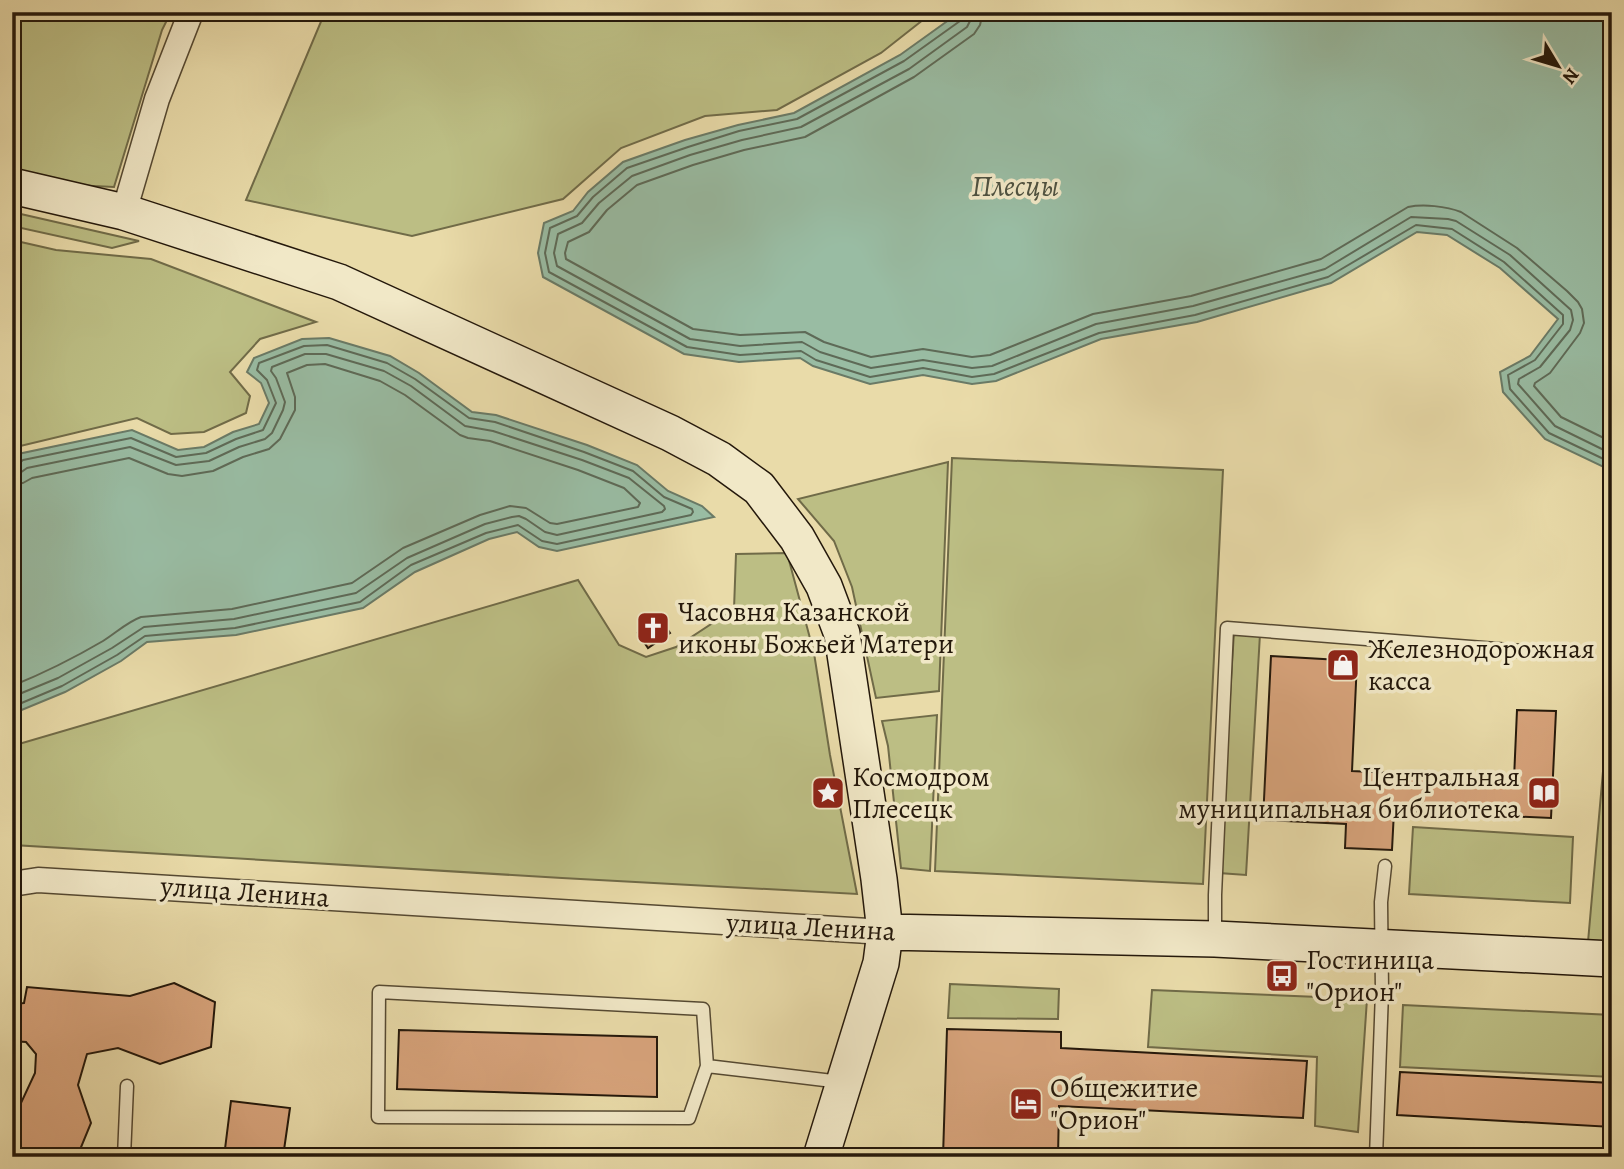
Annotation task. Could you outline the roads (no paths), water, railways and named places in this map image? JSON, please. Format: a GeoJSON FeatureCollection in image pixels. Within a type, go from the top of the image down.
{"type":"FeatureCollection","features":[{"type":"Feature","properties":{"kind":"main road"},"geometry":{"type":"LineString","coordinates":[[12,186],[124,212],[339,282],[670,433],[719,459],[760,488],[797,538],[824,586],[842,634],[885,932],[881,963],[821,1157]]}},
{"type":"Feature","properties":{"kind":"main road","name":"улица Ленина"},"geometry":{"type":"LineString","coordinates":[[885,932],[1215,939],[1612,959]]}},
{"type":"Feature","properties":{"kind":"street"},"geometry":{"type":"LineString","coordinates":[[124,212],[157,99],[191,12]]}},
{"type":"Feature","properties":{"kind":"street","name":"улица Ленина"},"geometry":{"type":"LineString","coordinates":[[12,884],[38,880],[885,932]]}},
{"type":"Feature","properties":{"kind":"lane"},"geometry":{"type":"LineString","coordinates":[[1215,939],[1227,628],[1547,653]]}},
{"type":"Feature","properties":{"kind":"lane"},"geometry":{"type":"LineString","coordinates":[[1376,1157],[1381,902],[1385,866]]}},
{"type":"Feature","properties":{"kind":"lane"},"geometry":{"type":"LineString","coordinates":[[379,992],[703,1009],[707,1066],[689,1118],[378,1117],[379,992]]}},
{"type":"Feature","properties":{"kind":"lane"},"geometry":{"type":"LineString","coordinates":[[707,1066],[845,1083]]}},
{"type":"Feature","properties":{"kind":"lane"},"geometry":{"type":"LineString","coordinates":[[124,1157],[127,1086]]}},
{"type":"Feature","properties":{"kind":"water","name":"Плесцы"},"geometry":{"type":"Polygon","coordinates":[[[960,12],[1612,12],[1612,471],[1545,439],[1503,392],[1500,372],[1530,356],[1558,319],[1500,268],[1447,235],[1417,232],[1331,283],[1197,322],[1101,339],[996,381],[972,384],[923,375],[870,384],[813,366],[800,358],[739,362],[684,354],[543,277],[538,253],[544,223],[573,211],[588,192],[623,162],[685,140],[794,113],[900,55],[960,12]]]}},
{"type":"Feature","properties":{"kind":"water"},"geometry":{"type":"Polygon","coordinates":[[[329,338],[390,356],[419,373],[472,412],[496,415],[587,445],[637,465],[668,491],[702,506],[714,517],[557,551],[539,547],[517,532],[489,539],[415,572],[363,608],[236,635],[147,642],[121,661],[65,692],[12,714],[12,462],[18,454],[132,430],[178,450],[204,447],[233,432],[259,424],[269,403],[261,383],[247,372],[254,358],[302,339],[329,338]]]}},
{"type":"Feature","properties":{"kind":"place","name":"Часовня Казанской иконы Божьей Матери"},"geometry":{"type":"Point","coordinates":[653,628]}},
{"type":"Feature","properties":{"kind":"place","name":"Железнодорожная касса"},"geometry":{"type":"Point","coordinates":[1343,665]}},
{"type":"Feature","properties":{"kind":"place","name":"Космодром Плесецк"},"geometry":{"type":"Point","coordinates":[828,793]}},
{"type":"Feature","properties":{"kind":"place","name":"Центральная муниципальная библиотека"},"geometry":{"type":"Point","coordinates":[1544,793]}},
{"type":"Feature","properties":{"kind":"place","name":"Гостиница \"Орион\""},"geometry":{"type":"Point","coordinates":[1282,976]}},
{"type":"Feature","properties":{"kind":"place","name":"Общежитие \"Орион\""},"geometry":{"type":"Point","coordinates":[1026,1104]}}]}
